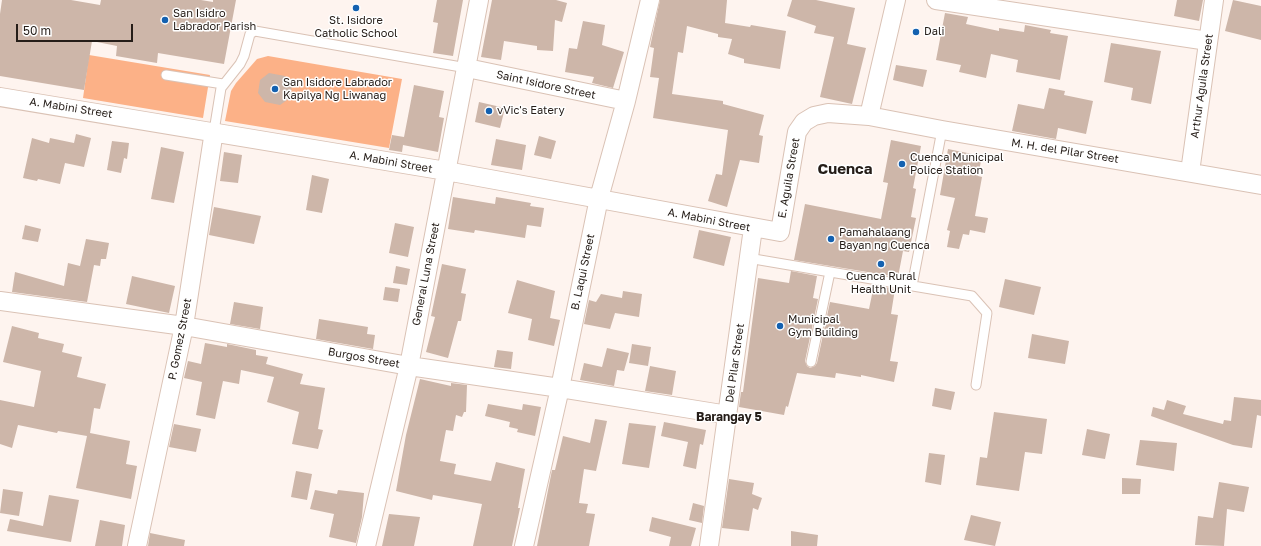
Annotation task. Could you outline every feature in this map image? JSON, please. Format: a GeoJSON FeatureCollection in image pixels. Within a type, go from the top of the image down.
{"type":"FeatureCollection","features":[{"type":"Feature","properties":{"kind":"street","name":"General Luna Street"},"geometry":{"type":"LineString","coordinates":[[366,546],[409,366],[479,0]]}},
{"type":"Feature","properties":{"kind":"street","name":"B. Laqui Street"},"geometry":{"type":"LineString","coordinates":[[524,546],[560,388],[599,198],[626,101],[650,0]]}},
{"type":"Feature","properties":{"kind":"street"},"geometry":{"type":"LineString","coordinates":[[869,116],[896,0]]}},
{"type":"Feature","properties":{"kind":"street"},"geometry":{"type":"LineString","coordinates":[[936,0],[1208,41]]}},
{"type":"Feature","properties":{"kind":"street","name":"Arthur Aguila Street"},"geometry":{"type":"LineString","coordinates":[[1190,172],[1214,0]]}},
{"type":"Feature","properties":{"kind":"street","name":"Saint Isidore Street"},"geometry":{"type":"LineString","coordinates":[[467,68],[626,101]]}},
{"type":"Feature","properties":{"kind":"street","name":"A. Mabini Street"},"geometry":{"type":"LineString","coordinates":[[0,97],[214,131],[446,171],[780,232]]}},
{"type":"Feature","properties":{"kind":"street","name":"E. Aguila Street"},"geometry":{"type":"LineString","coordinates":[[780,232],[797,132],[804,122],[814,116],[828,113],[869,116]]}},
{"type":"Feature","properties":{"kind":"street","name":"M. H. del Pilar Street"},"geometry":{"type":"LineString","coordinates":[[869,116],[1261,185]]}},
{"type":"Feature","properties":{"kind":"street","name":"P. Gomez Street"},"geometry":{"type":"LineString","coordinates":[[137,546],[184,326],[214,131]]}},
{"type":"Feature","properties":{"kind":"street","name":"Del Pilar Street"},"geometry":{"type":"LineString","coordinates":[[709,546],[753,228]]}},
{"type":"Feature","properties":{"kind":"street","name":"Burgos Street"},"geometry":{"type":"LineString","coordinates":[[0,301],[184,326],[409,366],[728,415]]}},
{"type":"Feature","properties":{"kind":"lane"},"geometry":{"type":"LineString","coordinates":[[214,131],[219,96],[223,84],[240,64],[244,56],[250,34],[256,31],[467,68]]}},
{"type":"Feature","properties":{"kind":"lane"},"geometry":{"type":"LineString","coordinates":[[166,75],[223,84]]}},
{"type":"Feature","properties":{"kind":"lane"},"geometry":{"type":"LineString","coordinates":[[912,286],[942,130]]}},
{"type":"Feature","properties":{"kind":"lane"},"geometry":{"type":"LineString","coordinates":[[748,258],[972,296],[987,313],[976,385]]}},
{"type":"Feature","properties":{"kind":"lane"},"geometry":{"type":"LineString","coordinates":[[811,362],[830,272]]}},
{"type":"Feature","properties":{"kind":"shaded area"},"geometry":{"type":"Polygon","coordinates":[[[89,55],[210,75],[203,118],[83,98],[89,55]]]}},
{"type":"Feature","properties":{"kind":"shaded area"},"geometry":{"type":"Polygon","coordinates":[[[268,56],[402,79],[389,148],[225,121],[231,91],[236,83],[257,59],[268,56]]]}},
{"type":"Feature","properties":{"kind":"building"},"geometry":{"type":"Polygon","coordinates":[[[2,0],[71,0],[100,5],[101,0],[201,0],[213,2],[213,0],[236,0],[224,64],[158,53],[157,63],[116,56],[117,46],[92,41],[84,90],[0,76],[0,14],[2,0]]]}},
{"type":"Feature","properties":{"kind":"building"},"geometry":{"type":"Polygon","coordinates":[[[437,0],[463,0],[453,56],[433,53],[438,23],[433,22],[437,0]]]}},
{"type":"Feature","properties":{"kind":"building"},"geometry":{"type":"Polygon","coordinates":[[[492,0],[556,0],[567,3],[562,22],[555,20],[553,51],[537,50],[537,46],[504,41],[501,60],[481,57],[492,0]]]}},
{"type":"Feature","properties":{"kind":"building"},"geometry":{"type":"Polygon","coordinates":[[[660,0],[727,0],[725,23],[750,27],[751,25],[786,31],[780,69],[744,63],[744,59],[728,54],[732,39],[718,37],[718,34],[687,26],[683,53],[678,52],[672,94],[723,101],[723,104],[764,115],[759,135],[763,136],[759,163],[740,160],[727,207],[708,201],[716,174],[722,175],[728,130],[653,118],[659,78],[650,77],[654,48],[650,47],[660,0]]]}},
{"type":"Feature","properties":{"kind":"building"},"geometry":{"type":"Polygon","coordinates":[[[792,0],[816,0],[855,8],[847,44],[866,48],[852,104],[820,97],[834,37],[814,33],[816,26],[787,16],[792,0]]]}},
{"type":"Feature","properties":{"kind":"building"},"geometry":{"type":"Polygon","coordinates":[[[1177,0],[1203,0],[1199,21],[1174,16],[1177,0]]]}},
{"type":"Feature","properties":{"kind":"building"},"geometry":{"type":"Polygon","coordinates":[[[1233,0],[1261,6],[1261,40],[1225,31],[1233,0]]]}},
{"type":"Feature","properties":{"kind":"building"},"geometry":{"type":"Polygon","coordinates":[[[945,13],[968,17],[966,24],[999,31],[999,28],[1024,32],[1025,25],[1051,30],[1050,33],[1068,36],[1060,80],[1016,72],[1018,60],[991,54],[986,78],[959,72],[961,65],[936,60],[945,13]]]}},
{"type":"Feature","properties":{"kind":"building"},"geometry":{"type":"Polygon","coordinates":[[[583,21],[605,25],[602,45],[624,52],[613,88],[592,83],[594,77],[565,72],[569,48],[577,49],[583,21]]]}},
{"type":"Feature","properties":{"kind":"building"},"geometry":{"type":"Polygon","coordinates":[[[1111,43],[1161,51],[1151,104],[1131,100],[1133,88],[1104,82],[1111,43]]]}},
{"type":"Feature","properties":{"kind":"building"},"geometry":{"type":"Polygon","coordinates":[[[896,65],[927,70],[923,87],[893,80],[896,65]]]}},
{"type":"Feature","properties":{"kind":"building","name":"San Isidore Labrador Kapilya Ng Liwanag"},"geometry":{"type":"Polygon","coordinates":[[[269,73],[285,76],[292,86],[290,98],[280,105],[265,102],[258,93],[260,80],[269,73]]]}},
{"type":"Feature","properties":{"kind":"building"},"geometry":{"type":"Polygon","coordinates":[[[414,85],[444,91],[439,117],[444,118],[438,152],[403,145],[402,152],[389,150],[392,135],[404,137],[414,85]]]}},
{"type":"Feature","properties":{"kind":"building"},"geometry":{"type":"Polygon","coordinates":[[[1049,88],[1065,91],[1064,95],[1093,101],[1086,134],[1058,128],[1056,139],[1012,131],[1018,104],[1044,109],[1049,88]]]}},
{"type":"Feature","properties":{"kind":"building"},"geometry":{"type":"Polygon","coordinates":[[[479,102],[505,108],[500,128],[475,122],[479,102]]]}},
{"type":"Feature","properties":{"kind":"building"},"geometry":{"type":"Polygon","coordinates":[[[76,134],[91,138],[84,167],[65,163],[60,184],[38,179],[37,181],[23,178],[32,138],[49,143],[50,138],[74,143],[76,134]]]}},
{"type":"Feature","properties":{"kind":"building"},"geometry":{"type":"Polygon","coordinates":[[[539,136],[556,141],[551,159],[534,155],[539,136]]]}},
{"type":"Feature","properties":{"kind":"building"},"geometry":{"type":"Polygon","coordinates":[[[496,139],[526,145],[522,170],[491,165],[496,139]]]}},
{"type":"Feature","properties":{"kind":"building"},"geometry":{"type":"Polygon","coordinates":[[[891,140],[921,146],[913,188],[916,189],[911,217],[916,218],[909,252],[903,251],[898,277],[794,260],[805,204],[881,219],[888,183],[883,182],[891,140]]]}},
{"type":"Feature","properties":{"kind":"building"},"geometry":{"type":"Polygon","coordinates":[[[112,141],[129,143],[127,159],[124,158],[121,173],[107,170],[112,141]]]}},
{"type":"Feature","properties":{"kind":"building"},"geometry":{"type":"Polygon","coordinates":[[[161,147],[184,152],[174,203],[151,199],[161,147]]]}},
{"type":"Feature","properties":{"kind":"building"},"geometry":{"type":"Polygon","coordinates":[[[948,149],[982,156],[978,176],[982,177],[975,216],[988,218],[985,233],[970,230],[969,235],[963,234],[959,249],[947,247],[950,231],[947,230],[955,198],[940,195],[948,149]]]}},
{"type":"Feature","properties":{"kind":"building"},"geometry":{"type":"Polygon","coordinates":[[[224,152],[242,155],[238,183],[220,181],[224,152]]]}},
{"type":"Feature","properties":{"kind":"building"},"geometry":{"type":"Polygon","coordinates":[[[312,175],[329,179],[322,213],[306,210],[312,175]]]}},
{"type":"Feature","properties":{"kind":"building"},"geometry":{"type":"Polygon","coordinates":[[[453,197],[495,204],[496,197],[531,203],[530,206],[544,208],[541,227],[527,225],[525,238],[475,230],[474,233],[448,229],[453,197]]]}},
{"type":"Feature","properties":{"kind":"building"},"geometry":{"type":"Polygon","coordinates":[[[214,207],[261,216],[254,244],[209,235],[214,207]]]}},
{"type":"Feature","properties":{"kind":"building"},"geometry":{"type":"Polygon","coordinates":[[[395,223],[414,227],[408,257],[389,253],[395,223]]]}},
{"type":"Feature","properties":{"kind":"building"},"geometry":{"type":"Polygon","coordinates":[[[25,225],[41,229],[38,242],[22,239],[25,225]]]}},
{"type":"Feature","properties":{"kind":"building"},"geometry":{"type":"Polygon","coordinates":[[[699,230],[731,237],[724,266],[693,258],[699,230]]]}},
{"type":"Feature","properties":{"kind":"building"},"geometry":{"type":"Polygon","coordinates":[[[86,239],[109,243],[106,259],[101,259],[100,266],[94,265],[87,302],[12,292],[15,272],[64,286],[68,263],[80,266],[86,239]]]}},
{"type":"Feature","properties":{"kind":"building"},"geometry":{"type":"Polygon","coordinates":[[[442,264],[466,269],[461,293],[466,294],[461,321],[458,321],[448,358],[426,352],[435,317],[431,316],[442,264]]]}},
{"type":"Feature","properties":{"kind":"building"},"geometry":{"type":"Polygon","coordinates":[[[396,266],[410,269],[407,285],[393,283],[396,266]]]}},
{"type":"Feature","properties":{"kind":"building"},"geometry":{"type":"Polygon","coordinates":[[[791,271],[817,276],[813,298],[818,299],[805,361],[807,366],[810,368],[815,366],[817,363],[830,302],[869,309],[874,285],[895,289],[891,314],[898,315],[890,361],[898,362],[894,382],[861,375],[861,377],[836,373],[835,378],[797,373],[788,407],[786,406],[784,415],[739,407],[741,392],[743,392],[758,278],[789,283],[791,271]]]}},
{"type":"Feature","properties":{"kind":"building"},"geometry":{"type":"Polygon","coordinates":[[[132,276],[175,286],[169,313],[126,304],[132,276]]]}},
{"type":"Feature","properties":{"kind":"building"},"geometry":{"type":"Polygon","coordinates":[[[1005,279],[1041,287],[1034,315],[999,307],[1005,279]]]}},
{"type":"Feature","properties":{"kind":"building"},"geometry":{"type":"Polygon","coordinates":[[[517,280],[555,291],[550,318],[560,320],[554,346],[528,340],[532,319],[508,313],[517,280]]]}},
{"type":"Feature","properties":{"kind":"building"},"geometry":{"type":"Polygon","coordinates":[[[385,287],[400,289],[398,302],[383,300],[385,287]]]}},
{"type":"Feature","properties":{"kind":"building"},"geometry":{"type":"Polygon","coordinates":[[[623,291],[642,294],[639,317],[615,313],[610,329],[584,324],[589,300],[596,302],[601,294],[622,298],[623,291]]]}},
{"type":"Feature","properties":{"kind":"building"},"geometry":{"type":"Polygon","coordinates":[[[234,302],[263,307],[260,329],[230,324],[234,302]]]}},
{"type":"Feature","properties":{"kind":"building"},"geometry":{"type":"Polygon","coordinates":[[[319,319],[368,327],[367,334],[375,335],[373,349],[316,339],[319,319]]]}},
{"type":"Feature","properties":{"kind":"building"},"geometry":{"type":"Polygon","coordinates":[[[12,326],[39,333],[38,338],[64,344],[62,352],[82,357],[77,377],[106,384],[100,409],[94,408],[90,433],[130,441],[126,464],[137,466],[131,499],[76,488],[87,436],[58,431],[57,433],[18,425],[12,448],[0,444],[0,400],[34,407],[41,371],[3,362],[12,326]]]}},
{"type":"Feature","properties":{"kind":"building"},"geometry":{"type":"Polygon","coordinates":[[[1032,334],[1069,341],[1065,364],[1028,358],[1032,334]]]}},
{"type":"Feature","properties":{"kind":"building"},"geometry":{"type":"Polygon","coordinates":[[[205,343],[227,347],[227,344],[256,350],[256,355],[268,357],[266,364],[303,374],[300,384],[325,388],[318,429],[323,430],[318,449],[292,444],[299,412],[267,402],[274,377],[241,370],[239,384],[223,381],[215,419],[196,415],[202,382],[184,378],[188,361],[201,364],[205,343]]]}},
{"type":"Feature","properties":{"kind":"building"},"geometry":{"type":"Polygon","coordinates":[[[632,344],[651,347],[648,366],[629,363],[632,344]]]}},
{"type":"Feature","properties":{"kind":"building"},"geometry":{"type":"Polygon","coordinates":[[[607,348],[629,353],[624,371],[617,370],[614,386],[580,380],[584,363],[602,367],[607,348]]]}},
{"type":"Feature","properties":{"kind":"building"},"geometry":{"type":"Polygon","coordinates":[[[497,350],[513,352],[511,369],[494,367],[497,350]]]}},
{"type":"Feature","properties":{"kind":"building"},"geometry":{"type":"Polygon","coordinates":[[[650,366],[676,371],[672,395],[645,391],[650,366]]]}},
{"type":"Feature","properties":{"kind":"building"},"geometry":{"type":"Polygon","coordinates":[[[420,379],[451,386],[451,383],[467,385],[466,412],[464,412],[462,417],[456,415],[453,431],[446,430],[440,461],[456,464],[454,474],[491,481],[496,462],[525,469],[518,508],[520,508],[512,546],[473,546],[482,504],[433,495],[432,500],[396,491],[406,435],[420,379]]]}},
{"type":"Feature","properties":{"kind":"building"},"geometry":{"type":"Polygon","coordinates":[[[935,388],[955,392],[951,410],[932,406],[935,388]]]}},
{"type":"Feature","properties":{"kind":"building"},"geometry":{"type":"Polygon","coordinates":[[[1234,397],[1261,400],[1261,416],[1257,415],[1252,448],[1233,445],[1151,416],[1153,407],[1164,410],[1167,400],[1186,406],[1183,414],[1223,424],[1224,420],[1231,421],[1234,397]]]}},
{"type":"Feature","properties":{"kind":"building"},"geometry":{"type":"Polygon","coordinates":[[[488,404],[522,410],[523,404],[541,407],[535,436],[517,432],[518,429],[509,427],[510,422],[485,416],[488,404]]]}},
{"type":"Feature","properties":{"kind":"building"},"geometry":{"type":"Polygon","coordinates":[[[994,412],[1047,419],[1042,454],[1025,452],[1019,491],[976,485],[980,457],[987,458],[994,412]]]}},
{"type":"Feature","properties":{"kind":"building"},"geometry":{"type":"Polygon","coordinates":[[[595,419],[607,421],[596,471],[584,469],[579,503],[588,504],[586,513],[595,514],[589,546],[537,546],[552,470],[555,470],[563,436],[590,443],[595,419]]]}},
{"type":"Feature","properties":{"kind":"building"},"geometry":{"type":"Polygon","coordinates":[[[664,422],[706,430],[703,445],[700,444],[696,469],[683,466],[688,442],[661,436],[664,422]]]}},
{"type":"Feature","properties":{"kind":"building"},"geometry":{"type":"Polygon","coordinates":[[[629,423],[656,426],[649,468],[622,464],[629,423]]]}},
{"type":"Feature","properties":{"kind":"building"},"geometry":{"type":"Polygon","coordinates":[[[174,424],[201,429],[196,452],[169,447],[174,424]]]}},
{"type":"Feature","properties":{"kind":"building"},"geometry":{"type":"Polygon","coordinates":[[[1087,429],[1110,434],[1105,459],[1082,455],[1087,429]]]}},
{"type":"Feature","properties":{"kind":"building"},"geometry":{"type":"Polygon","coordinates":[[[1140,440],[1177,443],[1174,471],[1136,465],[1140,440]]]}},
{"type":"Feature","properties":{"kind":"building"},"geometry":{"type":"Polygon","coordinates":[[[929,453],[945,455],[941,485],[925,482],[929,453]]]}},
{"type":"Feature","properties":{"kind":"building"},"geometry":{"type":"Polygon","coordinates":[[[296,471],[312,474],[307,500],[291,497],[296,471]]]}},
{"type":"Feature","properties":{"kind":"building"},"geometry":{"type":"Polygon","coordinates":[[[1122,478],[1141,479],[1140,494],[1122,494],[1122,478]]]}},
{"type":"Feature","properties":{"kind":"building"},"geometry":{"type":"Polygon","coordinates":[[[729,479],[754,483],[752,494],[762,498],[758,510],[753,508],[749,531],[722,528],[729,479]]]}},
{"type":"Feature","properties":{"kind":"building"},"geometry":{"type":"Polygon","coordinates":[[[1219,482],[1249,487],[1244,512],[1227,509],[1224,546],[1195,545],[1198,516],[1213,518],[1219,482]]]}},
{"type":"Feature","properties":{"kind":"building"},"geometry":{"type":"Polygon","coordinates":[[[3,489],[23,492],[19,516],[0,513],[3,489]]]}},
{"type":"Feature","properties":{"kind":"building"},"geometry":{"type":"Polygon","coordinates":[[[315,490],[337,494],[338,490],[364,493],[362,517],[356,543],[329,537],[334,514],[310,509],[315,490]]]}},
{"type":"Feature","properties":{"kind":"building"},"geometry":{"type":"Polygon","coordinates":[[[49,495],[79,500],[71,542],[7,531],[10,519],[43,526],[49,495]]]}},
{"type":"Feature","properties":{"kind":"building"},"geometry":{"type":"Polygon","coordinates":[[[693,503],[704,506],[702,523],[689,520],[693,503]]]}},
{"type":"Feature","properties":{"kind":"building"},"geometry":{"type":"Polygon","coordinates":[[[389,514],[420,517],[414,546],[382,546],[389,514]]]}},
{"type":"Feature","properties":{"kind":"building"},"geometry":{"type":"Polygon","coordinates":[[[971,515],[1001,522],[995,546],[964,540],[971,515]]]}},
{"type":"Feature","properties":{"kind":"building"},"geometry":{"type":"Polygon","coordinates":[[[652,517],[696,528],[691,546],[669,546],[671,537],[649,531],[652,517]]]}},
{"type":"Feature","properties":{"kind":"building"},"geometry":{"type":"Polygon","coordinates":[[[100,520],[125,525],[122,546],[95,546],[100,520]]]}},
{"type":"Feature","properties":{"kind":"building"},"geometry":{"type":"Polygon","coordinates":[[[791,531],[818,535],[817,546],[791,546],[791,531]]]}},
{"type":"Feature","properties":{"kind":"building"},"geometry":{"type":"Polygon","coordinates":[[[150,533],[185,540],[184,546],[148,546],[150,533]]]}},
{"type":"Feature","properties":{"kind":"place","name":"St. Isidore Catholic School"},"geometry":{"type":"Point","coordinates":[356,8]}},
{"type":"Feature","properties":{"kind":"place","name":"San Isidro Labrador Parish"},"geometry":{"type":"Point","coordinates":[165,20]}},
{"type":"Feature","properties":{"kind":"place","name":"Dali"},"geometry":{"type":"Point","coordinates":[916,32]}},
{"type":"Feature","properties":{"kind":"place","name":"San Isidore Labrador Kapilya Ng Liwanag"},"geometry":{"type":"Point","coordinates":[275,89]}},
{"type":"Feature","properties":{"kind":"place","name":"vVic's Eatery"},"geometry":{"type":"Point","coordinates":[489,111]}},
{"type":"Feature","properties":{"kind":"place","name":"Cuenca Municipal Police Station"},"geometry":{"type":"Point","coordinates":[902,164]}},
{"type":"Feature","properties":{"kind":"place","name":"Pamahalaang Bayan ng Cuenca"},"geometry":{"type":"Point","coordinates":[831,239]}},
{"type":"Feature","properties":{"kind":"place","name":"Cuenca Rural Health Unit"},"geometry":{"type":"Point","coordinates":[881,264]}},
{"type":"Feature","properties":{"kind":"place","name":"Municipal Gym Building"},"geometry":{"type":"Point","coordinates":[780,326]}},
{"type":"Feature","properties":{"kind":"district","name":"Cuenca"},"geometry":{"type":"Point","coordinates":[845,169]}},
{"type":"Feature","properties":{"kind":"district","name":"Barangay 5"},"geometry":{"type":"Point","coordinates":[729,417]}}]}
